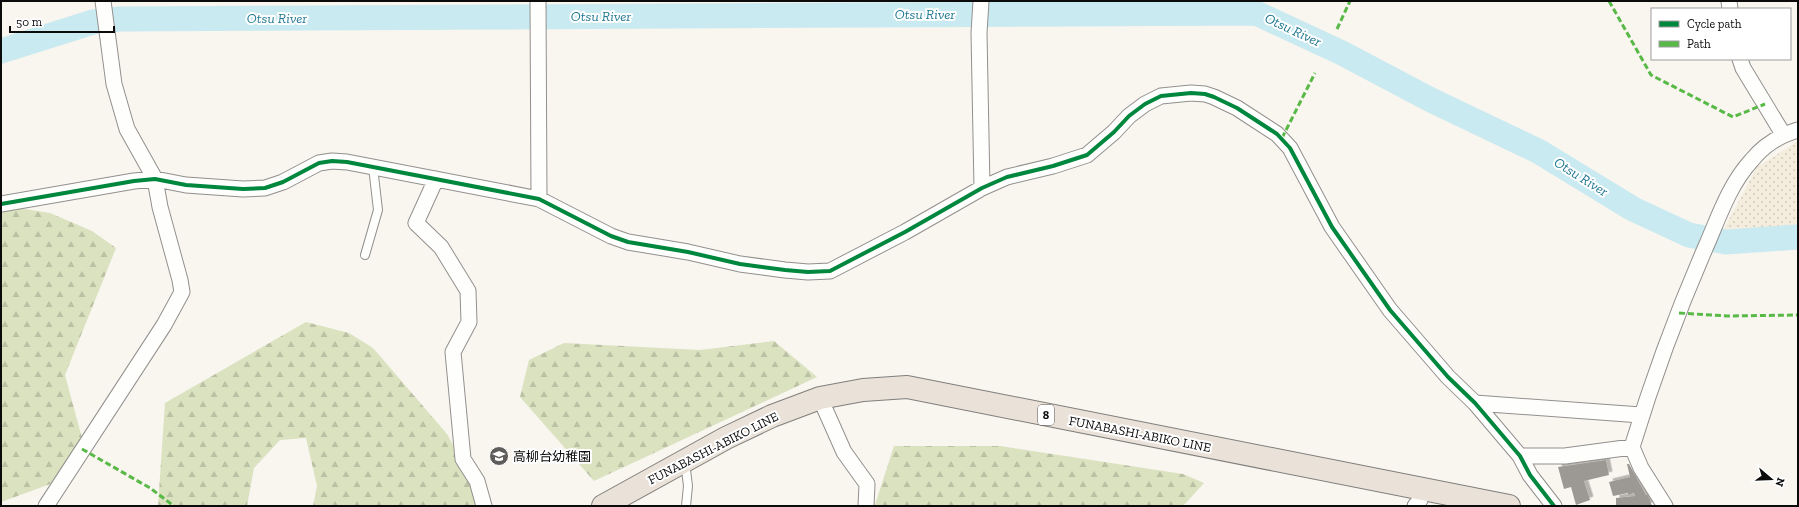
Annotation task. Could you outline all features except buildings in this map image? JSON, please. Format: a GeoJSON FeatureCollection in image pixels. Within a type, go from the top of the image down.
{"type":"FeatureCollection","features":[{"type":"Feature","properties":{"kind":"main road","name":"FUNABASHI-ABIKO LINE"},"geometry":{"type":"LineString","coordinates":[[603,506],[726,438],[772,416],[820,398],[863,390],[907,387],[1418,498],[1509,506]]}},
{"type":"Feature","properties":{"kind":"street"},"geometry":{"type":"LineString","coordinates":[[981,3],[979,33],[982,188]]}},
{"type":"Feature","properties":{"kind":"street"},"geometry":{"type":"LineString","coordinates":[[46,506],[156,338],[182,292],[160,207],[155,179],[127,129],[114,84],[103,4]]}},
{"type":"Feature","properties":{"kind":"street"},"geometry":{"type":"LineString","coordinates":[[538,6],[539,198]]}},
{"type":"Feature","properties":{"kind":"street"},"geometry":{"type":"LineString","coordinates":[[1740,60],[1743,68],[1783,134]]}},
{"type":"Feature","properties":{"kind":"street"},"geometry":{"type":"LineString","coordinates":[[1,204],[134,181],[155,179],[186,185],[243,190],[265,188],[283,182],[319,163],[332,161],[347,162],[539,198],[611,236],[628,242],[688,252],[740,264],[808,272],[830,271],[905,232],[982,188],[1007,177],[1053,166],[1087,155],[1134,112],[1145,104],[1161,96],[1191,93],[1205,94],[1237,108],[1282,138],[1290,148],[1332,227],[1390,310],[1448,377],[1475,403],[1520,456],[1530,476],[1554,506]]}},
{"type":"Feature","properties":{"kind":"street"},"geometry":{"type":"LineString","coordinates":[[1665,506],[1641,468],[1632,447],[1641,415],[1701,257],[1732,189],[1750,162],[1766,145],[1783,134],[1798,130]]}},
{"type":"Feature","properties":{"kind":"street"},"geometry":{"type":"LineString","coordinates":[[436,179],[416,223],[441,247],[468,291],[469,322],[453,352],[463,459],[477,480],[484,506]]}},
{"type":"Feature","properties":{"kind":"street"},"geometry":{"type":"LineString","coordinates":[[820,398],[844,452],[867,484],[866,506]]}},
{"type":"Feature","properties":{"kind":"street"},"geometry":{"type":"LineString","coordinates":[[1475,403],[1641,415]]}},
{"type":"Feature","properties":{"kind":"street"},"geometry":{"type":"LineString","coordinates":[[1520,456],[1565,456],[1632,447]]}},
{"type":"Feature","properties":{"kind":"lane"},"geometry":{"type":"LineString","coordinates":[[365,255],[378,210],[373,167]]}},
{"type":"Feature","properties":{"kind":"lane"},"geometry":{"type":"LineString","coordinates":[[685,461],[688,486],[686,506]]}},
{"type":"Feature","properties":{"kind":"shaded area"},"geometry":{"type":"Polygon","coordinates":[[[1798,141],[1798,227],[1724,229],[1757,167],[1798,141]]]}},
{"type":"Feature","properties":{"kind":"green space"},"geometry":{"type":"Polygon","coordinates":[[[5,206],[50,213],[92,231],[116,248],[65,375],[82,438],[53,483],[1,502],[1,207],[5,206]]]}},
{"type":"Feature","properties":{"kind":"green space"},"geometry":{"type":"Polygon","coordinates":[[[306,322],[349,333],[373,348],[447,434],[474,483],[478,506],[313,506],[317,486],[306,438],[280,440],[254,468],[247,506],[158,506],[165,403],[306,322]]]}},
{"type":"Feature","properties":{"kind":"green space"},"geometry":{"type":"Polygon","coordinates":[[[774,341],[817,377],[594,481],[520,397],[529,360],[564,343],[700,350],[774,341]]]}},
{"type":"Feature","properties":{"kind":"green space"},"geometry":{"type":"Polygon","coordinates":[[[894,446],[1000,446],[1183,474],[1204,483],[1183,506],[875,505],[894,446]]]}},
{"type":"Feature","properties":{"kind":"waterway"},"geometry":{"type":"LineString","coordinates":[[1241,1],[1256,13]]}},
{"type":"Feature","properties":{"kind":"waterway","name":"Otsu River"},"geometry":{"type":"LineString","coordinates":[[1,51],[93,22],[119,19],[1256,13],[1342,53],[1431,100],[1538,151],[1633,209],[1689,235],[1726,242],[1798,237]]}},
{"type":"Feature","properties":{"kind":"marked path"},"geometry":{"type":"LineString","coordinates":[[1337,29],[1350,1]]}},
{"type":"Feature","properties":{"kind":"marked path"},"geometry":{"type":"LineString","coordinates":[[1609,1],[1651,75],[1733,117],[1765,104]]}},
{"type":"Feature","properties":{"kind":"marked path"},"geometry":{"type":"LineString","coordinates":[[1282,138],[1315,73]]}},
{"type":"Feature","properties":{"kind":"marked path"},"geometry":{"type":"LineString","coordinates":[[1679,313],[1727,316],[1798,315]]}},
{"type":"Feature","properties":{"kind":"marked path"},"geometry":{"type":"LineString","coordinates":[[82,449],[150,488],[174,506]]}},
{"type":"Feature","properties":{"kind":"cycle path"},"geometry":{"type":"LineString","coordinates":[[1,204],[134,181],[155,179],[186,185],[243,189],[265,188],[283,182],[319,163],[332,161],[347,162],[539,199],[611,236],[628,242],[688,252],[740,264],[808,272],[830,271],[905,232],[982,188],[1007,177],[1053,166],[1087,155],[1114,132],[1129,116],[1145,104],[1161,96],[1191,93],[1205,94],[1237,108],[1277,134],[1290,148],[1332,227],[1390,310],[1448,377],[1475,403],[1520,456],[1530,475],[1554,506]]}},
{"type":"Feature","properties":{"kind":"place","name":"高柳台幼稚園"},"geometry":{"type":"Point","coordinates":[499,456]}}]}
